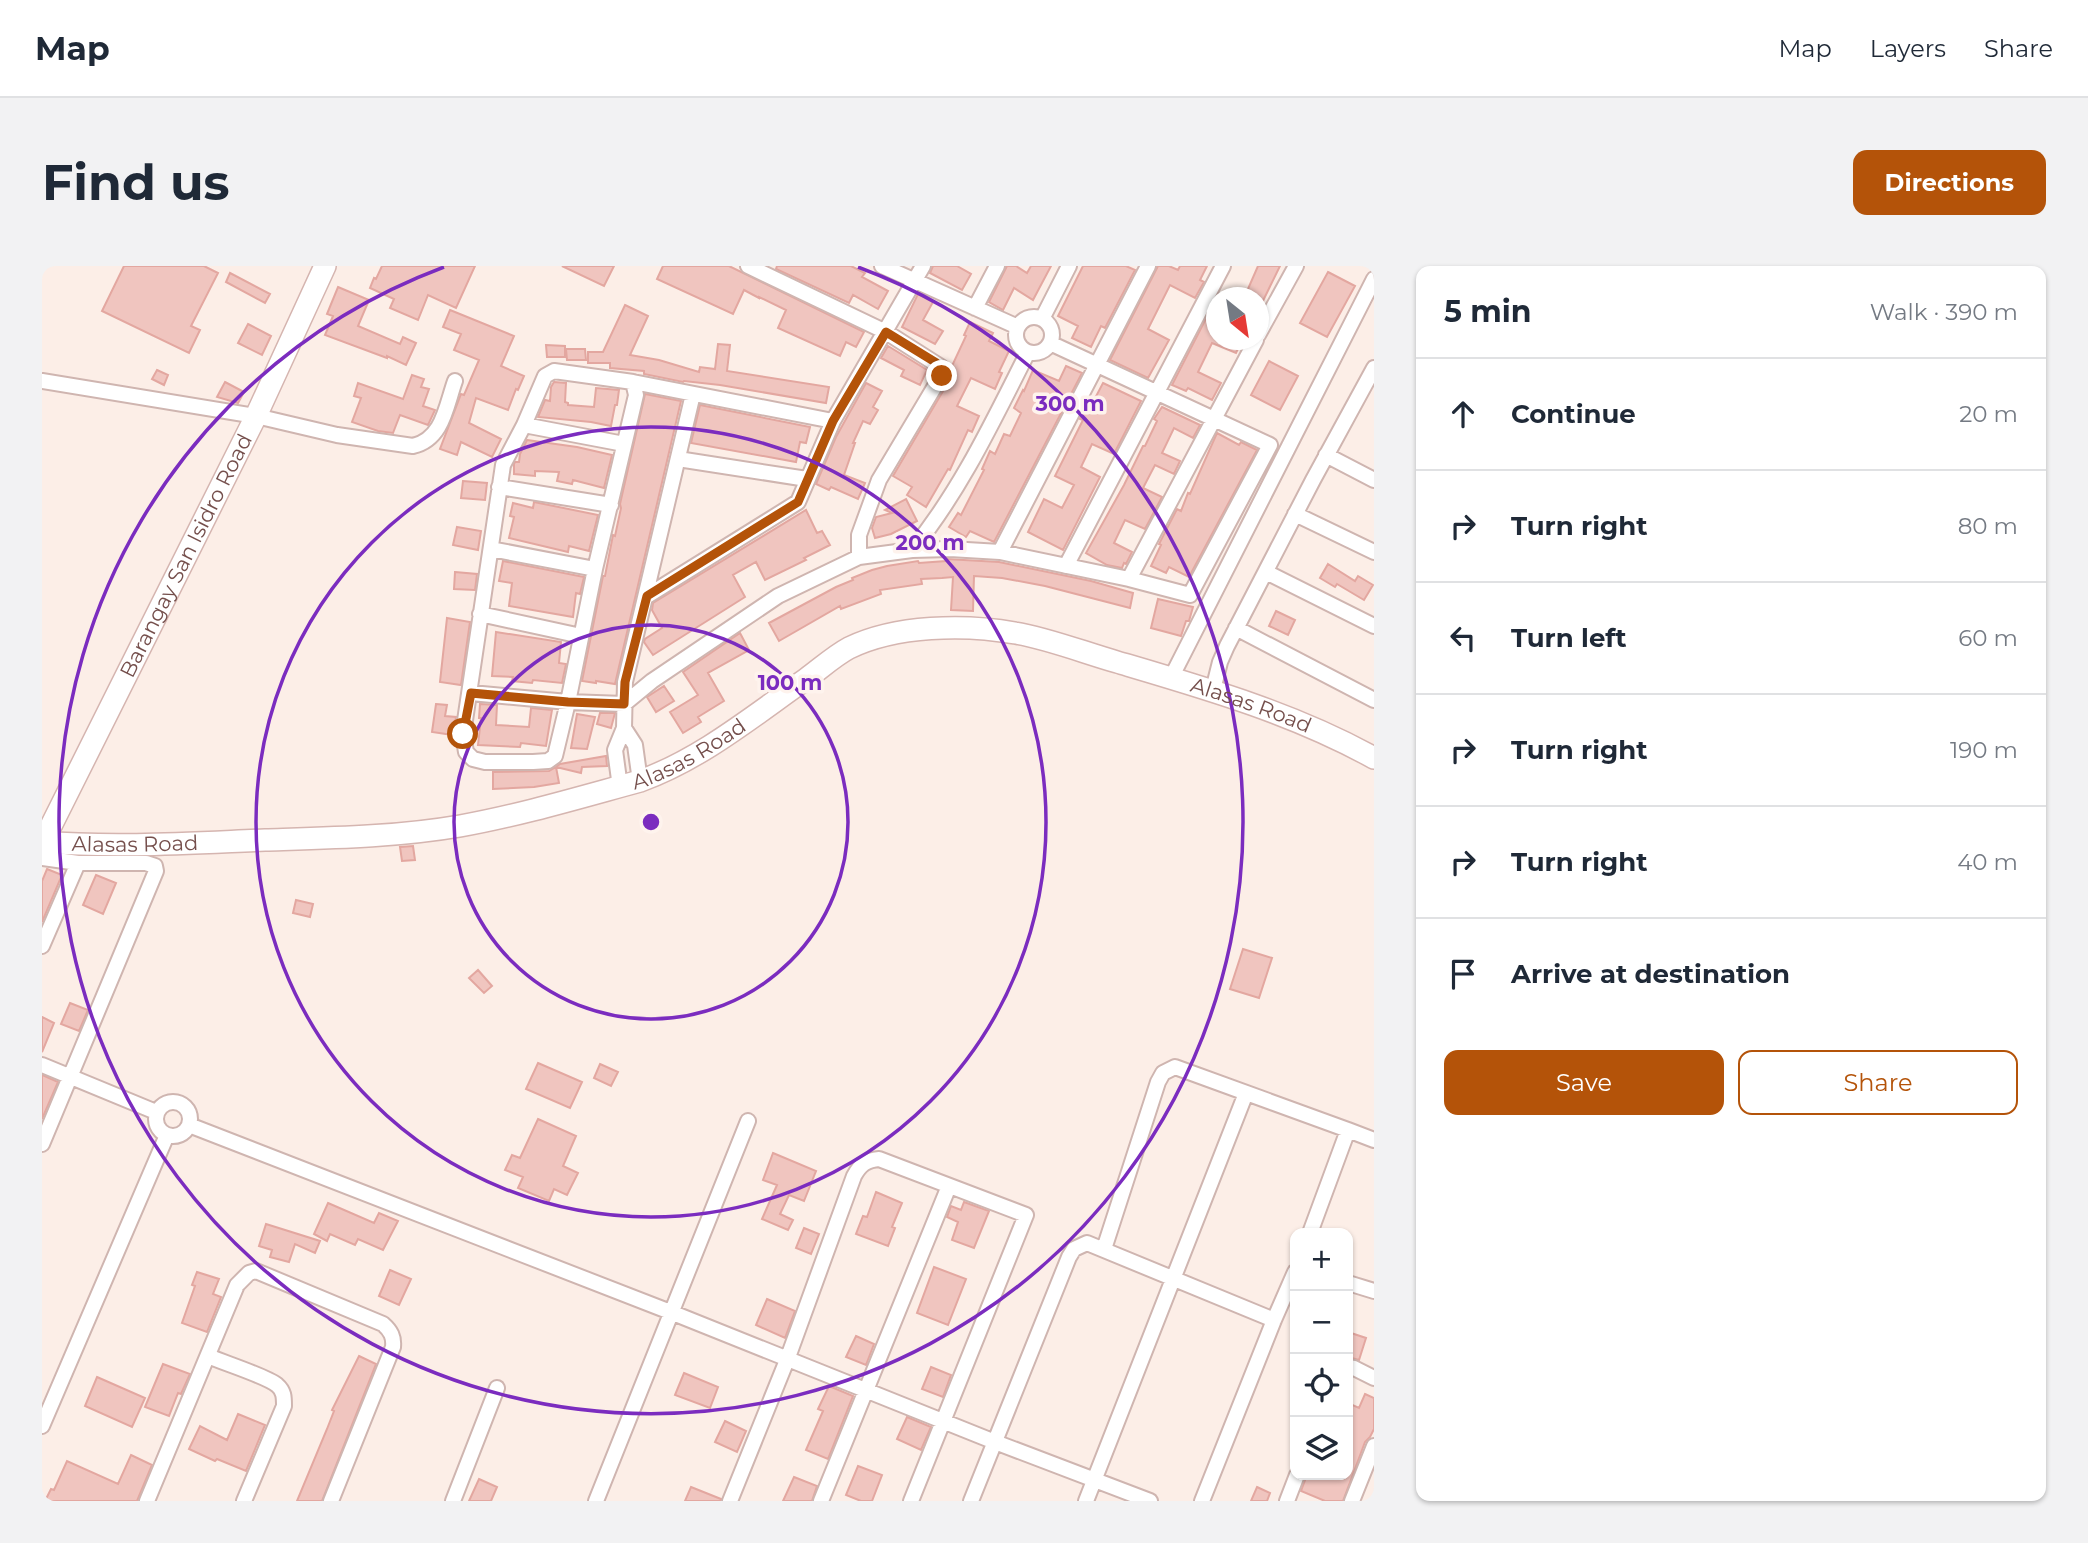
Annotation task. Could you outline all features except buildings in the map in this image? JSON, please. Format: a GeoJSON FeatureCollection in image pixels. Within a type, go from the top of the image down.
{"type":"FeatureCollection","features":[{"type":"Feature","properties":{"kind":"street","name":"Barangay San Isidro Road"},"geometry":{"type":"LineString","coordinates":[[42,842],[256,416],[325,266]]}},
{"type":"Feature","properties":{"kind":"street"},"geometry":{"type":"LineString","coordinates":[[748,266],[886,332],[941,367],[942,376],[879,480],[859,535],[859,557]]}},
{"type":"Feature","properties":{"kind":"street"},"geometry":{"type":"LineString","coordinates":[[882,266],[1018,327]]}},
{"type":"Feature","properties":{"kind":"street"},"geometry":{"type":"LineString","coordinates":[[647,596],[798,502],[833,421],[923,266]]}},
{"type":"Feature","properties":{"kind":"street"},"geometry":{"type":"LineString","coordinates":[[975,308],[997,266]]}},
{"type":"Feature","properties":{"kind":"street"},"geometry":{"type":"LineString","coordinates":[[1042,319],[1069,266]]}},
{"type":"Feature","properties":{"kind":"street"},"geometry":{"type":"LineString","coordinates":[[1000,552],[1149,266]]}},
{"type":"Feature","properties":{"kind":"street"},"geometry":{"type":"LineString","coordinates":[[1066,565],[1223,266]]}},
{"type":"Feature","properties":{"kind":"street"},"geometry":{"type":"LineString","coordinates":[[1269,315],[1296,266]]}},
{"type":"Feature","properties":{"kind":"street"},"geometry":{"type":"LineString","coordinates":[[1171,678],[1374,279]]}},
{"type":"Feature","properties":{"kind":"street"},"geometry":{"type":"LineString","coordinates":[[1031,317],[1042,319],[1051,329],[1050,343],[1044,350],[1036,353],[1022,349],[1016,339],[1021,322],[1031,317]]}},
{"type":"Feature","properties":{"kind":"street"},"geometry":{"type":"LineString","coordinates":[[471,693],[624,704],[652,681],[778,596],[859,557],[912,550],[1000,552],[1129,579],[1190,595],[1270,445],[1050,343]]}},
{"type":"Feature","properties":{"kind":"street"},"geometry":{"type":"LineString","coordinates":[[1129,579],[1250,350]]}},
{"type":"Feature","properties":{"kind":"street"},"geometry":{"type":"LineString","coordinates":[[912,550],[931,527],[972,463],[1028,352]]}},
{"type":"Feature","properties":{"kind":"street"},"geometry":{"type":"LineString","coordinates":[[1213,690],[1220,662],[1236,628],[1374,368]]}},
{"type":"Feature","properties":{"kind":"street"},"geometry":{"type":"LineString","coordinates":[[634,382],[636,395],[555,756],[548,761],[485,762],[473,759],[466,752],[463,734],[503,465],[545,376],[554,371],[634,382],[833,421]]}},
{"type":"Feature","properties":{"kind":"street"},"geometry":{"type":"LineString","coordinates":[[42,381],[256,416],[337,435],[413,446],[422,444],[437,431],[455,381]]}},
{"type":"Feature","properties":{"kind":"street"},"geometry":{"type":"LineString","coordinates":[[630,784],[615,750],[624,728],[625,682],[693,394]]}},
{"type":"Feature","properties":{"kind":"street"},"geometry":{"type":"LineString","coordinates":[[524,425],[624,444]]}},
{"type":"Feature","properties":{"kind":"street"},"geometry":{"type":"LineString","coordinates":[[1326,455],[1374,480]]}},
{"type":"Feature","properties":{"kind":"street"},"geometry":{"type":"LineString","coordinates":[[678,459],[807,479]]}},
{"type":"Feature","properties":{"kind":"street"},"geometry":{"type":"LineString","coordinates":[[499,487],[611,505]]}},
{"type":"Feature","properties":{"kind":"street"},"geometry":{"type":"LineString","coordinates":[[1295,514],[1374,552]]}},
{"type":"Feature","properties":{"kind":"street"},"geometry":{"type":"LineString","coordinates":[[491,549],[595,569]]}},
{"type":"Feature","properties":{"kind":"street"},"geometry":{"type":"LineString","coordinates":[[1266,572],[1374,626]]}},
{"type":"Feature","properties":{"kind":"street"},"geometry":{"type":"LineString","coordinates":[[480,614],[581,636]]}},
{"type":"Feature","properties":{"kind":"street"},"geometry":{"type":"LineString","coordinates":[[1236,628],[1374,700]]}},
{"type":"Feature","properties":{"kind":"street","name":"Alasas Road"},"geometry":{"type":"LineString","coordinates":[[42,842],[149,844],[389,835],[472,823],[630,784],[684,762],[849,649],[888,635],[938,629],[1017,633],[1213,690],[1301,722],[1374,758]]}},
{"type":"Feature","properties":{"kind":"street"},"geometry":{"type":"LineString","coordinates":[[624,728],[635,745],[630,784]]}},
{"type":"Feature","properties":{"kind":"street"},"geometry":{"type":"LineString","coordinates":[[42,858],[78,863],[146,863],[155,866],[156,871],[42,1144]]}},
{"type":"Feature","properties":{"kind":"street"},"geometry":{"type":"LineString","coordinates":[[42,946],[78,863]]}},
{"type":"Feature","properties":{"kind":"street"},"geometry":{"type":"LineString","coordinates":[[42,1065],[156,1112]]}},
{"type":"Feature","properties":{"kind":"street"},"geometry":{"type":"LineString","coordinates":[[1104,1249],[1158,1083],[1163,1073],[1175,1067],[1374,1140]]}},
{"type":"Feature","properties":{"kind":"street"},"geometry":{"type":"LineString","coordinates":[[1086,1501],[1246,1093]]}},
{"type":"Feature","properties":{"kind":"street"},"geometry":{"type":"LineString","coordinates":[[176,1101],[188,1110],[190,1125],[176,1136],[167,1135],[157,1126],[156,1112],[168,1102],[176,1101]]}},
{"type":"Feature","properties":{"kind":"street"},"geometry":{"type":"LineString","coordinates":[[596,1501],[673,1313],[747,1121]]}},
{"type":"Feature","properties":{"kind":"street"},"geometry":{"type":"LineString","coordinates":[[190,1125],[1150,1501]]}},
{"type":"Feature","properties":{"kind":"street"},"geometry":{"type":"LineString","coordinates":[[1312,1228],[1348,1130]]}},
{"type":"Feature","properties":{"kind":"street"},"geometry":{"type":"LineString","coordinates":[[42,1426],[167,1135]]}},
{"type":"Feature","properties":{"kind":"street"},"geometry":{"type":"LineString","coordinates":[[730,1501],[788,1360],[859,1166],[866,1161],[879,1159],[1026,1215],[911,1501]]}},
{"type":"Feature","properties":{"kind":"street"},"geometry":{"type":"LineString","coordinates":[[821,1501],[949,1186]]}},
{"type":"Feature","properties":{"kind":"street"},"geometry":{"type":"LineString","coordinates":[[971,1501],[1074,1249],[1087,1243],[1104,1249],[1274,1320]]}},
{"type":"Feature","properties":{"kind":"street"},"geometry":{"type":"LineString","coordinates":[[147,1501],[237,1285],[249,1273],[256,1271],[383,1324],[394,1339],[331,1501]]}},
{"type":"Feature","properties":{"kind":"street"},"geometry":{"type":"LineString","coordinates":[[1202,1501],[1290,1283]]}},
{"type":"Feature","properties":{"kind":"street"},"geometry":{"type":"LineString","coordinates":[[1353,1285],[1374,1291]]}},
{"type":"Feature","properties":{"kind":"street"},"geometry":{"type":"LineString","coordinates":[[208,1356],[274,1383],[283,1392],[284,1406],[244,1501]]}},
{"type":"Feature","properties":{"kind":"street"},"geometry":{"type":"LineString","coordinates":[[1353,1368],[1374,1378]]}},
{"type":"Feature","properties":{"kind":"street"},"geometry":{"type":"LineString","coordinates":[[453,1501],[497,1388]]}},
{"type":"Feature","properties":{"kind":"street"},"geometry":{"type":"LineString","coordinates":[[1352,1501],[1374,1447]]}},
{"type":"Feature","properties":{"kind":"street"},"geometry":{"type":"LineString","coordinates":[[1287,1501],[1295,1480]]}},
{"type":"Feature","properties":{"kind":"route"},"geometry":{"type":"LineString","coordinates":[[463,734],[471,693],[624,704],[625,682],[647,596],[798,502],[833,421],[886,332],[935,362],[941,367],[942,376]]}}]}
